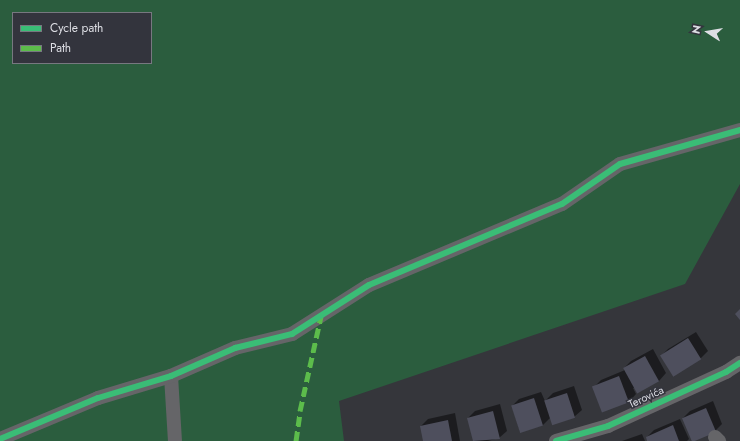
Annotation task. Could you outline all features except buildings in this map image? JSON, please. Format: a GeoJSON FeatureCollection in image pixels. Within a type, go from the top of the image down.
{"type":"FeatureCollection","features":[{"type":"Feature","properties":{"kind":"street"},"geometry":{"type":"LineString","coordinates":[[0,439],[98,398],[171,376],[235,348],[292,334],[369,285],[562,204],[620,164],[740,130]]}},
{"type":"Feature","properties":{"kind":"street","name":"Terovića"},"geometry":{"type":"LineString","coordinates":[[556,441],[608,426],[726,372],[740,362]]}},
{"type":"Feature","properties":{"kind":"street"},"geometry":{"type":"LineString","coordinates":[[171,376],[175,441]]}},
{"type":"Feature","properties":{"kind":"green space"},"geometry":{"type":"Polygon","coordinates":[[[0,0],[740,0],[740,184],[685,284],[339,401],[344,441],[0,441],[0,0]]]}},
{"type":"Feature","properties":{"kind":"marked path"},"geometry":{"type":"LineString","coordinates":[[296,441],[300,411],[321,316]]}},
{"type":"Feature","properties":{"kind":"cycle path"},"geometry":{"type":"LineString","coordinates":[[0,439],[98,398],[171,376],[235,348],[292,334],[369,285],[562,204],[620,164],[740,130]]}},
{"type":"Feature","properties":{"kind":"cycle path"},"geometry":{"type":"LineString","coordinates":[[556,441],[608,426],[726,372],[740,363]]}}]}
